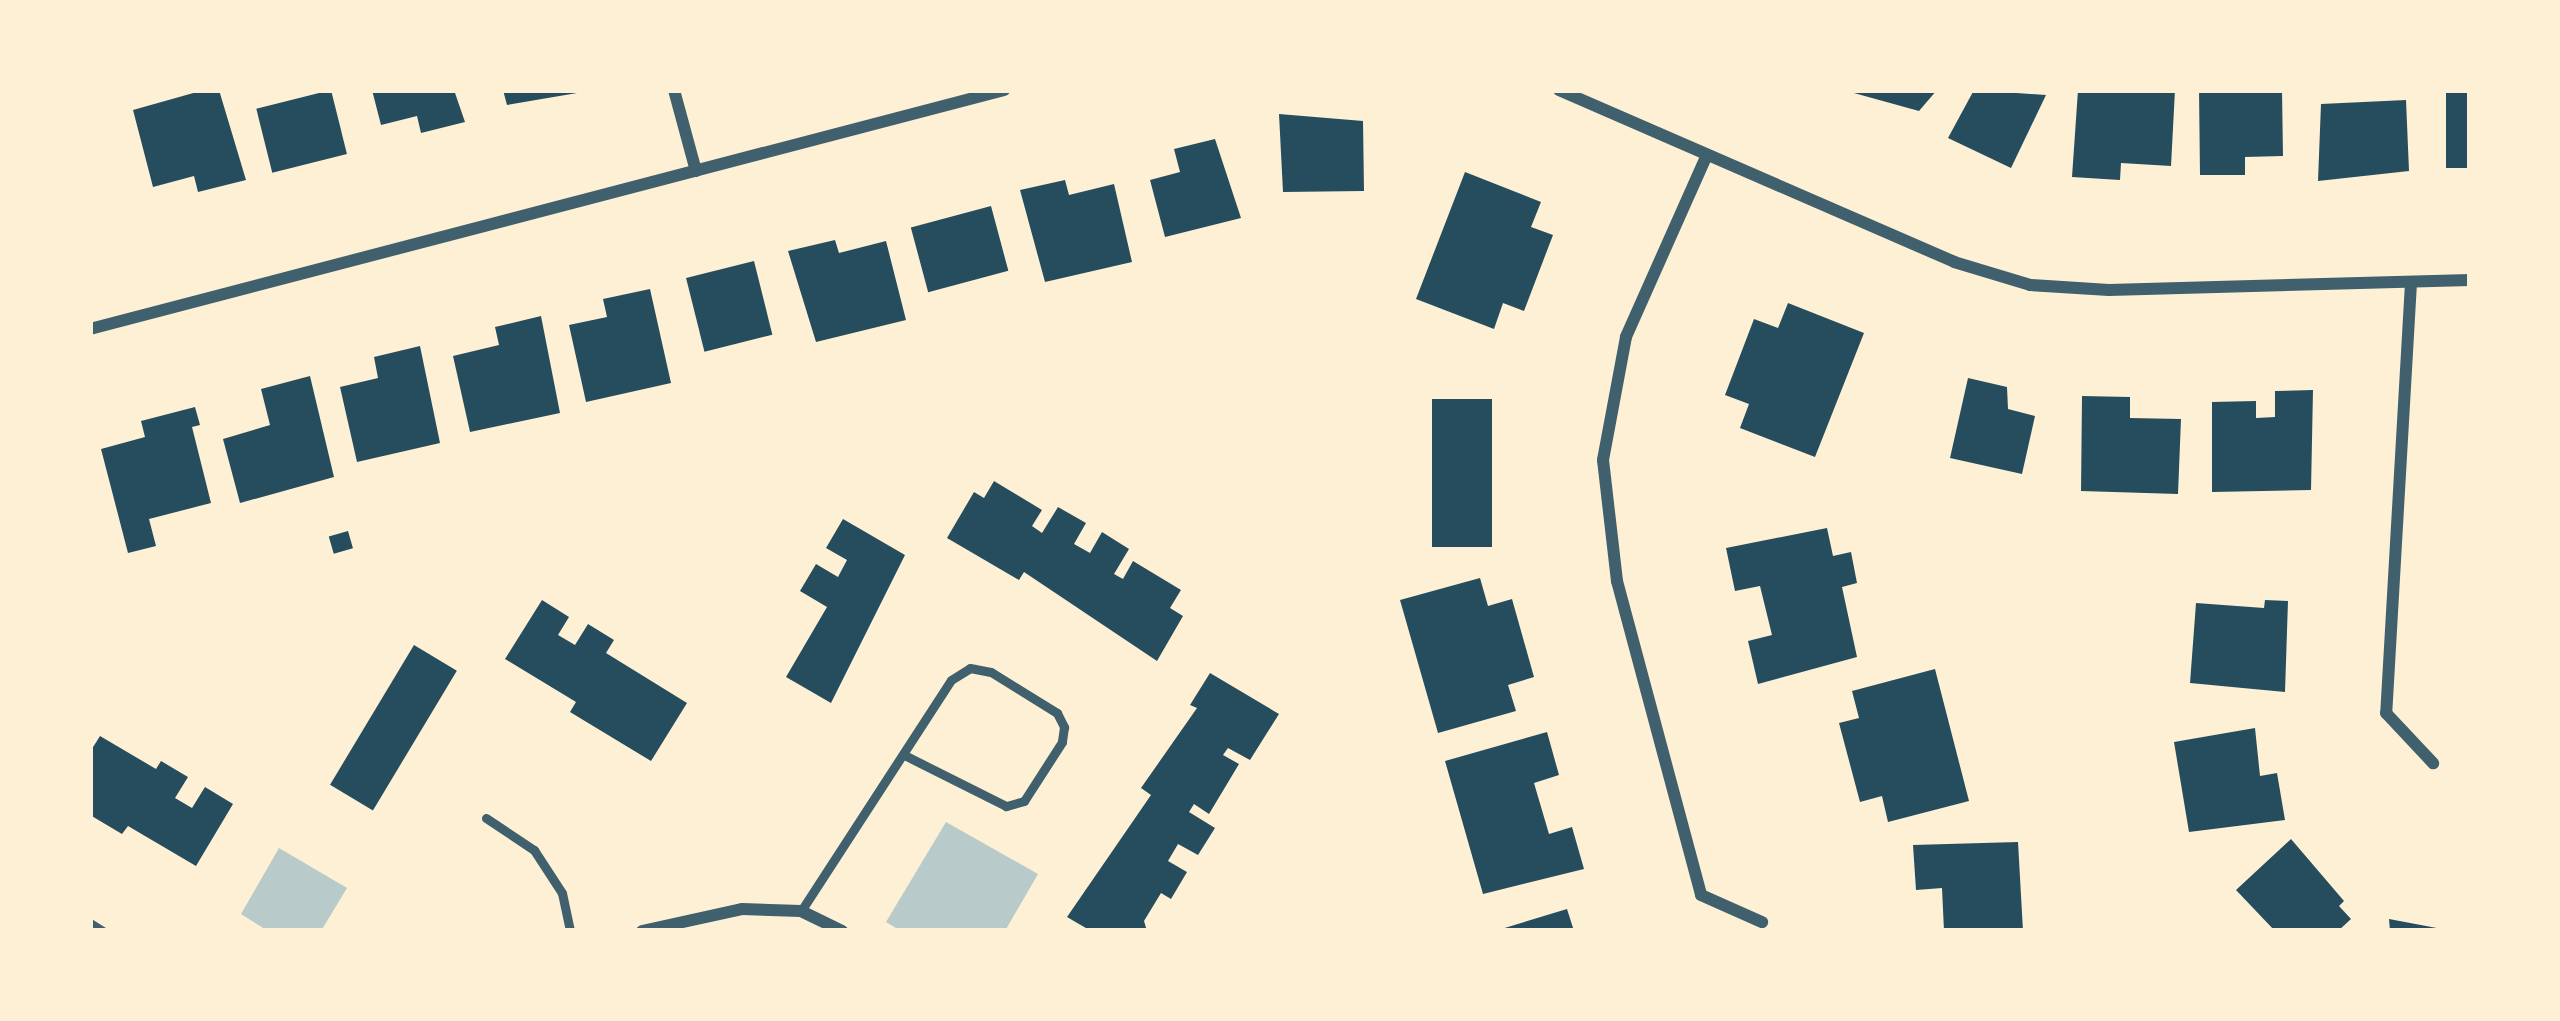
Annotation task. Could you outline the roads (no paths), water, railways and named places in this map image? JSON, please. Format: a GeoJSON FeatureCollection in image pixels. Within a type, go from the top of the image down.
{"type":"FeatureCollection","features":[{"type":"Feature","properties":{"kind":"street"},"geometry":{"type":"LineString","coordinates":[[674,90],[696,171]]}},
{"type":"Feature","properties":{"kind":"street"},"geometry":{"type":"LineString","coordinates":[[90,329],[1004,90]]}},
{"type":"Feature","properties":{"kind":"street"},"geometry":{"type":"LineString","coordinates":[[1559,90],[1954,262],[2030,285],[2470,280]]}},
{"type":"Feature","properties":{"kind":"street"},"geometry":{"type":"LineString","coordinates":[[1706,157],[1626,337],[1603,460],[1617,581],[1701,895],[1762,922]]}},
{"type":"Feature","properties":{"kind":"street"},"geometry":{"type":"LineString","coordinates":[[2411,283],[2386,713],[2433,763]]}},
{"type":"Feature","properties":{"kind":"street"},"geometry":{"type":"LineString","coordinates":[[642,931],[742,909],[801,910],[842,931]]}},
{"type":"Feature","properties":{"kind":"lane"},"geometry":{"type":"LineString","coordinates":[[801,910],[951,680],[970,668],[991,672],[1057,713],[1064,727],[1062,742],[1024,801],[1006,806],[906,755]]}},
{"type":"Feature","properties":{"kind":"lane"},"geometry":{"type":"LineString","coordinates":[[486,818],[534,850],[550,871],[570,931]]}},
{"type":"Feature","properties":{"kind":"lane"},"geometry":{"type":"LineString","coordinates":[[90,922],[103,931]]}}]}
